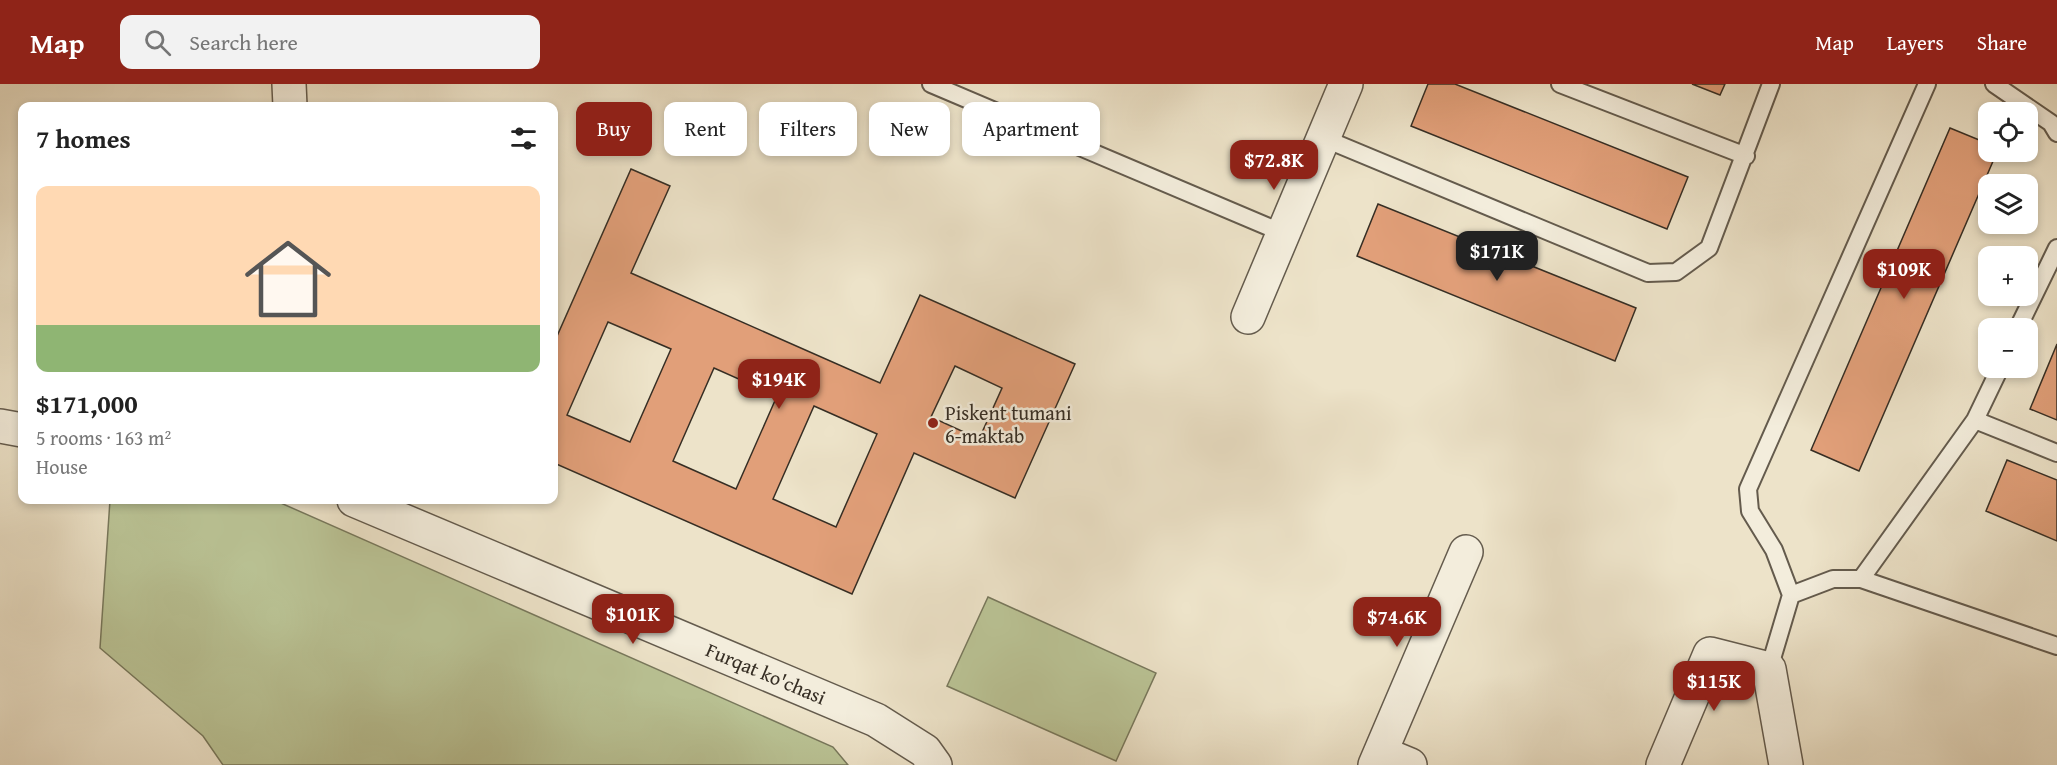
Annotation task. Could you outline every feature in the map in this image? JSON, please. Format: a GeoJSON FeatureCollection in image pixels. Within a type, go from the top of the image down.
{"type":"FeatureCollection","features":[{"type":"Feature","properties":{"kind":"street"},"geometry":{"type":"LineString","coordinates":[[289,84],[290,102]]}},
{"type":"Feature","properties":{"kind":"street"},"geometry":{"type":"LineString","coordinates":[[1248,317],[1346,84]]}},
{"type":"Feature","properties":{"kind":"street"},"geometry":{"type":"LineString","coordinates":[[0,426],[18,429]]}},
{"type":"Feature","properties":{"kind":"street","name":"Furqat ko'chasi"},"geometry":{"type":"LineString","coordinates":[[363,504],[876,720],[925,751],[935,765]]}},
{"type":"Feature","properties":{"kind":"street"},"geometry":{"type":"LineString","coordinates":[[1410,765],[1378,759],[1466,552]]}},
{"type":"Feature","properties":{"kind":"street"},"geometry":{"type":"LineString","coordinates":[[1663,765],[1710,654],[1769,669],[1786,765]]}},
{"type":"Feature","properties":{"kind":"lane"},"geometry":{"type":"LineString","coordinates":[[931,84],[1283,233]]}},
{"type":"Feature","properties":{"kind":"lane"},"geometry":{"type":"LineString","coordinates":[[1560,84],[1746,156]]}},
{"type":"Feature","properties":{"kind":"lane"},"geometry":{"type":"LineString","coordinates":[[1323,138],[1648,273],[1676,272],[1709,248],[1746,156],[1771,84]]}},
{"type":"Feature","properties":{"kind":"lane"},"geometry":{"type":"LineString","coordinates":[[1769,669],[1791,595],[1774,550],[1750,511],[1748,489],[1927,84]]}},
{"type":"Feature","properties":{"kind":"lane"},"geometry":{"type":"LineString","coordinates":[[1994,84],[2051,123],[2057,133]]}},
{"type":"Feature","properties":{"kind":"lane"},"geometry":{"type":"LineString","coordinates":[[2023,318],[2057,248]]}},
{"type":"Feature","properties":{"kind":"lane"},"geometry":{"type":"LineString","coordinates":[[1861,579],[1975,420],[1995,378]]}},
{"type":"Feature","properties":{"kind":"lane"},"geometry":{"type":"LineString","coordinates":[[1975,420],[2057,453]]}},
{"type":"Feature","properties":{"kind":"lane"},"geometry":{"type":"LineString","coordinates":[[1791,595],[1833,579],[1861,579],[2057,646]]}},
{"type":"Feature","properties":{"kind":"green space"},"geometry":{"type":"Polygon","coordinates":[[[110,504],[283,504],[833,747],[848,765],[223,765],[203,736],[100,648],[110,504]]]}},
{"type":"Feature","properties":{"kind":"green space"},"geometry":{"type":"Polygon","coordinates":[[[988,597],[1156,673],[1116,761],[947,686],[988,597]]]}},
{"type":"Feature","properties":{"kind":"building"},"geometry":{"type":"Polygon","coordinates":[[[1428,84],[1455,84],[1688,177],[1667,229],[1411,126],[1428,84]]]}},
{"type":"Feature","properties":{"kind":"building"},"geometry":{"type":"Polygon","coordinates":[[[1692,84],[1725,84],[1720,95],[1692,84]]]}},
{"type":"Feature","properties":{"kind":"building"},"geometry":{"type":"Polygon","coordinates":[[[1950,128],[1978,139],[1978,162],[1993,162],[1987,174],[1978,174],[1978,196],[1859,471],[1811,450],[1950,128]]]}},
{"type":"Feature","properties":{"kind":"building"},"geometry":{"type":"Polygon","coordinates":[[[631,169],[670,186],[631,273],[880,383],[920,295],[1075,364],[1015,498],[914,453],[852,594],[558,465],[558,334],[631,169]],[[608,322],[567,415],[630,442],[671,349],[608,322]],[[955,366],[931,417],[979,439],[1002,388],[955,366]],[[714,368],[673,461],[736,489],[777,396],[714,368]],[[814,406],[773,499],[836,527],[877,434],[814,406]]]}},
{"type":"Feature","properties":{"kind":"building"},"geometry":{"type":"Polygon","coordinates":[[[1378,204],[1636,308],[1615,361],[1357,256],[1378,204]]]}},
{"type":"Feature","properties":{"kind":"building"},"geometry":{"type":"Polygon","coordinates":[[[2057,344],[2057,420],[2030,409],[2057,344]]]}},
{"type":"Feature","properties":{"kind":"building"},"geometry":{"type":"Polygon","coordinates":[[[2007,460],[2057,480],[2057,541],[1986,511],[2007,460]]]}},
{"type":"Feature","properties":{"kind":"place","name":"Piskent tumani 6-maktab"},"geometry":{"type":"Point","coordinates":[933,423]}}]}
